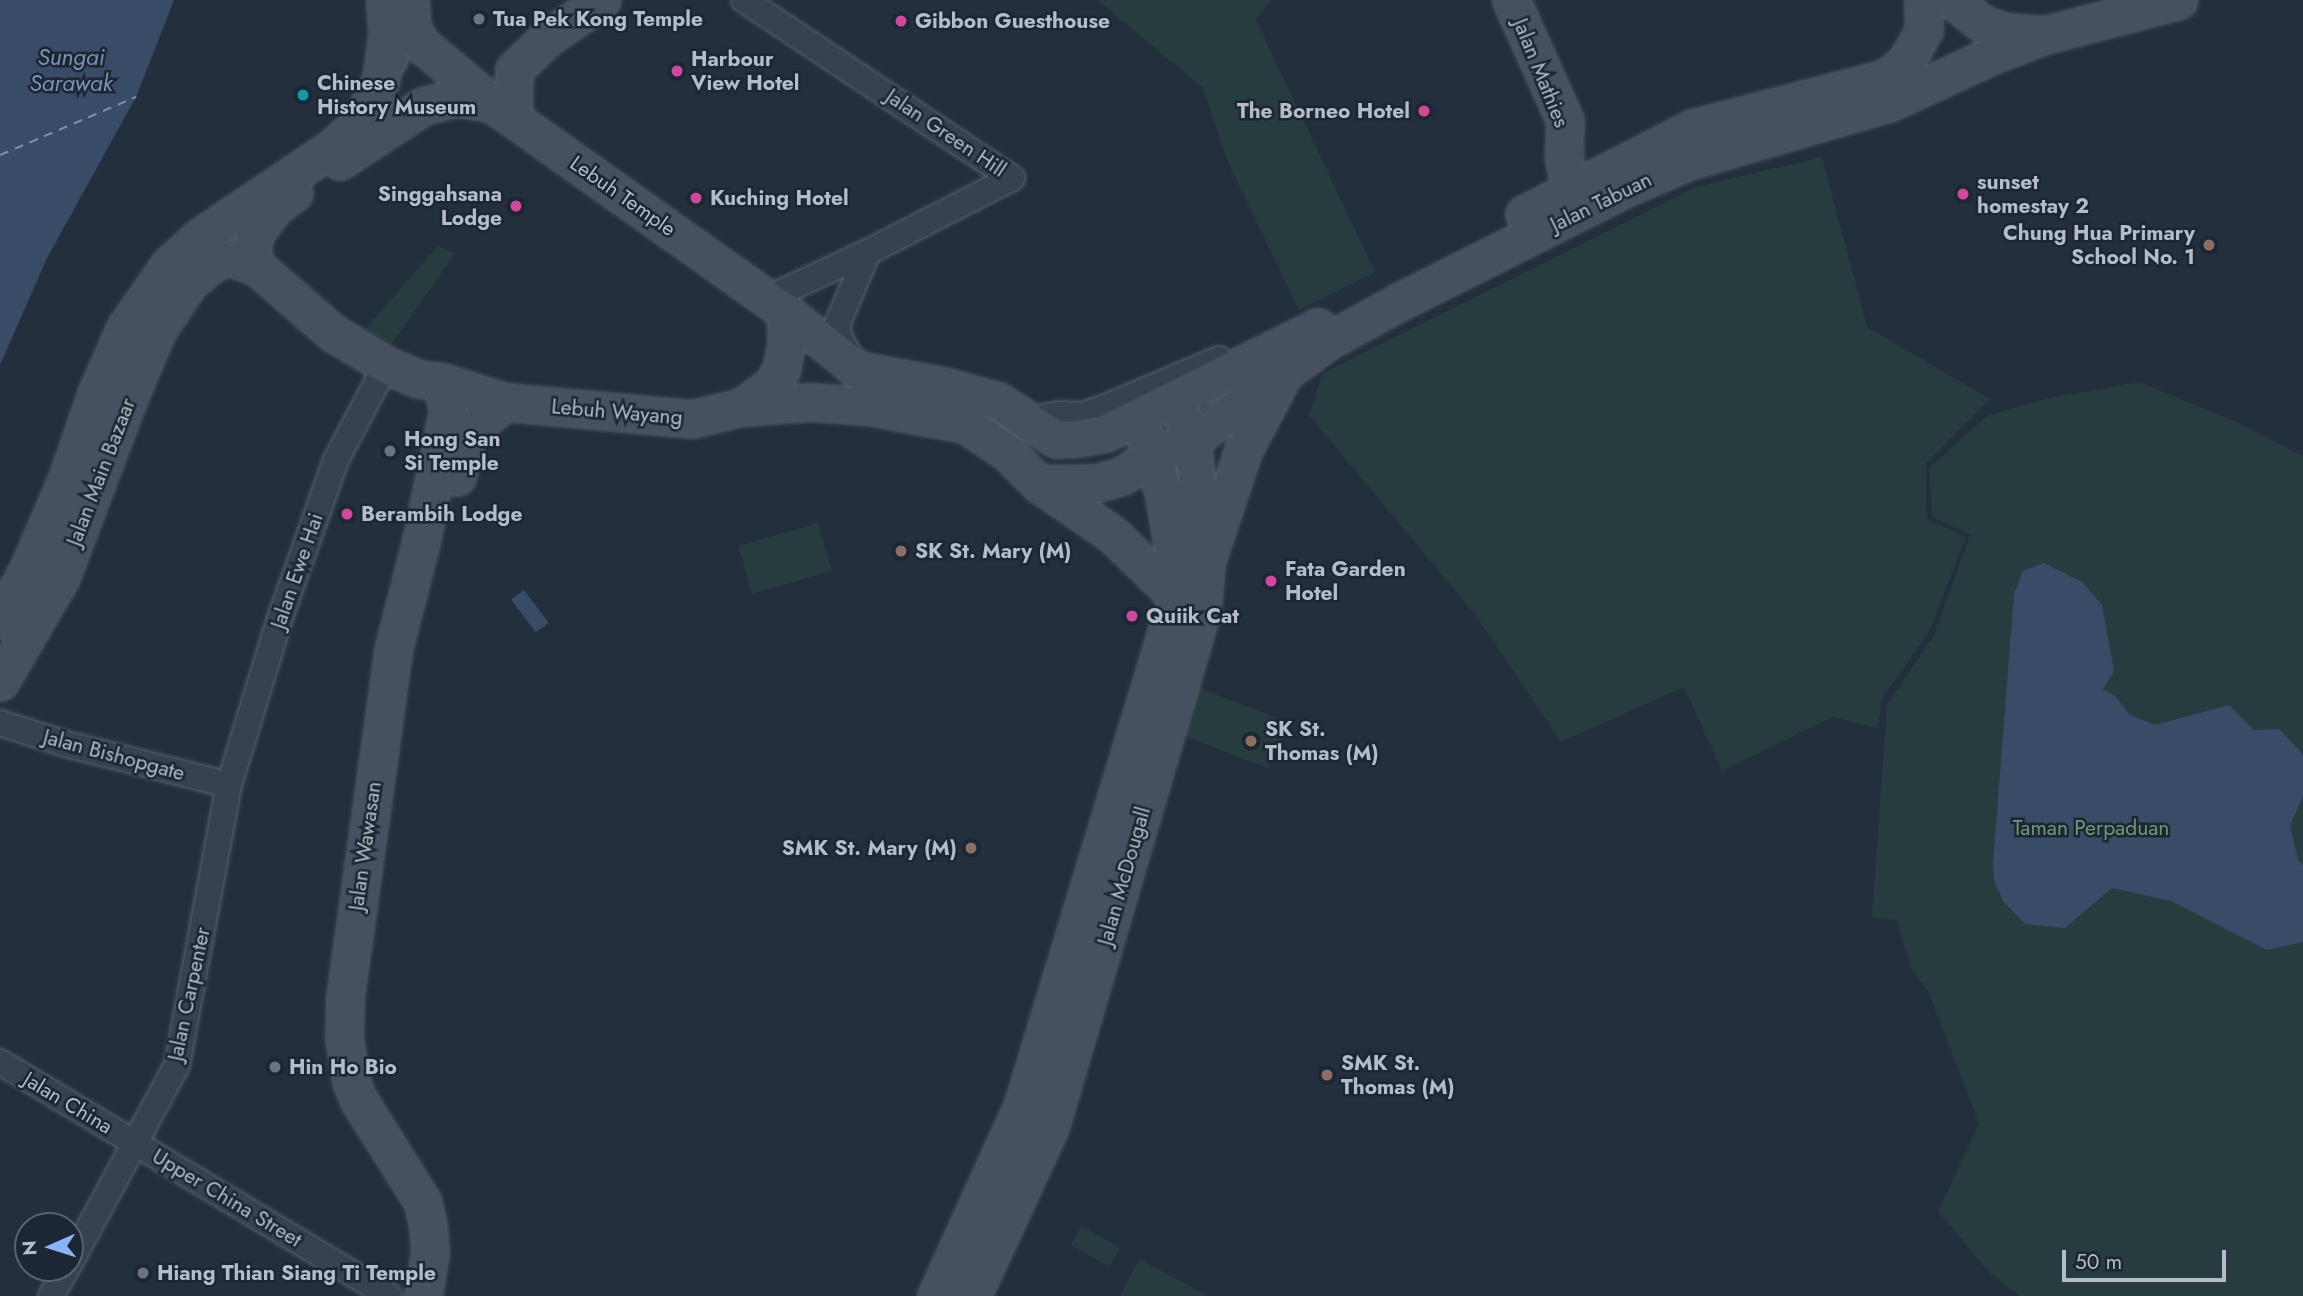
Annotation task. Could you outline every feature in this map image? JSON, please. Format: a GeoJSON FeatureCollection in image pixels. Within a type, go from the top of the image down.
{"type":"FeatureCollection","features":[{"type":"Feature","properties":{"kind":"main road"},"geometry":{"type":"LineString","coordinates":[[368,142],[380,122],[388,99],[390,63],[385,0]]}},
{"type":"Feature","properties":{"kind":"main road","name":"Lebuh Temple"},"geometry":{"type":"LineString","coordinates":[[410,0],[412,27],[419,43],[502,110],[776,306]]}},
{"type":"Feature","properties":{"kind":"main road"},"geometry":{"type":"LineString","coordinates":[[257,267],[253,255],[254,235],[276,206],[409,114],[437,102],[455,98],[502,110],[514,70],[546,39],[603,0]]}},
{"type":"Feature","properties":{"kind":"main road","name":"Jalan Mathies"},"geometry":{"type":"LineString","coordinates":[[1511,0],[1565,121],[1564,158],[1570,189]]}},
{"type":"Feature","properties":{"kind":"main road","name":"Jalan Tabuan"},"geometry":{"type":"LineString","coordinates":[[1136,418],[1296,339],[1570,189],[1693,128],[1886,78],[1906,62],[1924,30],[1923,0]]}},
{"type":"Feature","properties":{"kind":"main road"},"geometry":{"type":"LineString","coordinates":[[1952,0],[1958,8],[1994,28],[2005,32],[2045,35],[2179,0]]}},
{"type":"Feature","properties":{"kind":"main road","name":"Jalan Tabuan"},"geometry":{"type":"LineString","coordinates":[[1152,456],[1192,440],[1328,341],[1399,302],[1688,161],[1891,102],[1990,56],[2045,35]]}},
{"type":"Feature","properties":{"kind":"main road"},"geometry":{"type":"LineString","coordinates":[[257,267],[232,258],[218,259],[205,252],[241,208],[332,149],[356,126],[381,79],[387,37]]}},
{"type":"Feature","properties":{"kind":"main road"},"geometry":{"type":"LineString","coordinates":[[241,208],[276,206]]}},
{"type":"Feature","properties":{"kind":"main road","name":"Jalan Main Bazaar"},"geometry":{"type":"LineString","coordinates":[[0,620],[29,567],[68,476],[96,394],[125,328],[169,265],[205,252]]}},
{"type":"Feature","properties":{"kind":"main road","name":"Jalan Main Bazaar"},"geometry":{"type":"LineString","coordinates":[[0,682],[61,578],[125,405],[157,331],[189,283],[205,252]]}},
{"type":"Feature","properties":{"kind":"main road","name":"Lebuh Wayang"},"geometry":{"type":"LineString","coordinates":[[257,267],[333,333],[386,365],[419,379],[442,382],[505,402],[692,419],[743,407],[810,402],[867,406],[965,424],[1008,453],[1040,484],[1112,534],[1177,597]]}},
{"type":"Feature","properties":{"kind":"main road"},"geometry":{"type":"LineString","coordinates":[[776,306],[858,370],[943,386],[998,401],[1056,439],[1105,433],[1136,418]]}},
{"type":"Feature","properties":{"kind":"main road"},"geometry":{"type":"LineString","coordinates":[[743,407],[772,384],[780,370],[786,346],[776,306]]}},
{"type":"Feature","properties":{"kind":"main road"},"geometry":{"type":"LineString","coordinates":[[1206,563],[1243,451],[1285,373]]}},
{"type":"Feature","properties":{"kind":"main road","name":"Jalan Wawasan"},"geometry":{"type":"LineString","coordinates":[[423,1296],[430,1253],[428,1226],[422,1201],[358,1099],[351,1081],[344,1038],[345,998],[394,647],[421,541],[447,411],[442,382]]}},
{"type":"Feature","properties":{"kind":"main road","name":"Jalan McDougall"},"geometry":{"type":"LineString","coordinates":[[972,1296],[1050,1127],[1202,610],[1206,563],[1192,440],[1175,400]]}},
{"type":"Feature","properties":{"kind":"main road","name":"Jalan Wawasan"},"geometry":{"type":"LineString","coordinates":[[440,1296],[448,1262],[446,1216],[428,1166],[390,1117],[368,1063],[365,1029],[414,650],[467,433],[505,402]]}},
{"type":"Feature","properties":{"kind":"main road","name":"Jalan McDougall"},"geometry":{"type":"LineString","coordinates":[[936,1296],[1023,1104],[1177,597],[1175,560],[1163,490],[1136,418]]}},
{"type":"Feature","properties":{"kind":"main road"},"geometry":{"type":"LineString","coordinates":[[1040,484],[1097,483],[1122,476],[1152,456]]}},
{"type":"Feature","properties":{"kind":"street","name":"Jalan Green Hill"},"geometry":{"type":"LineString","coordinates":[[744,0],[1012,178],[868,253],[776,306]]}},
{"type":"Feature","properties":{"kind":"street"},"geometry":{"type":"LineString","coordinates":[[858,370],[841,341],[837,325],[868,253]]}},
{"type":"Feature","properties":{"kind":"street"},"geometry":{"type":"LineString","coordinates":[[1028,420],[1101,409],[1280,334],[1288,332],[1296,339]]}},
{"type":"Feature","properties":{"kind":"street","name":"Jalan Ewe Hai"},"geometry":{"type":"LineString","coordinates":[[229,785],[279,621],[336,460],[386,365]]}},
{"type":"Feature","properties":{"kind":"street","name":"Jalan Bishopgate"},"geometry":{"type":"LineString","coordinates":[[0,723],[229,785]]}},
{"type":"Feature","properties":{"kind":"street","name":"Jalan Carpenter"},"geometry":{"type":"LineString","coordinates":[[84,1238],[136,1144],[180,1055],[229,785]]}},
{"type":"Feature","properties":{"kind":"street","name":"Jalan China"},"geometry":{"type":"LineString","coordinates":[[0,1062],[136,1144]]}},
{"type":"Feature","properties":{"kind":"street","name":"Upper China Street"},"geometry":{"type":"LineString","coordinates":[[136,1144],[389,1296]]}},
{"type":"Feature","properties":{"kind":"green space"},"geometry":{"type":"Polygon","coordinates":[[[1097,0],[1272,0],[1256,20],[1375,272],[1299,310],[1227,160],[1203,88],[1097,0]]]}},
{"type":"Feature","properties":{"kind":"green space"},"geometry":{"type":"Polygon","coordinates":[[[1822,157],[1867,327],[1990,399],[1926,464],[1927,519],[1966,537],[1929,632],[1882,698],[1878,728],[1832,717],[1722,771],[1684,687],[1561,742],[1474,613],[1309,415],[1323,373],[1696,187],[1822,157]]]}},
{"type":"Feature","properties":{"kind":"green space"},"geometry":{"type":"Polygon","coordinates":[[[438,246],[455,253],[392,344],[365,329],[438,246]]]}},
{"type":"Feature","properties":{"kind":"green space","name":"Taman Perpaduan"},"geometry":{"type":"Polygon","coordinates":[[[2140,382],[2241,424],[2303,456],[2303,1296],[2020,1296],[1987,1270],[1938,1211],[1979,1124],[1929,993],[1912,969],[1896,920],[1872,917],[1887,705],[1934,635],[1970,535],[1932,517],[1929,468],[1987,416],[2044,399],[2140,382]]]}},
{"type":"Feature","properties":{"kind":"green space"},"geometry":{"type":"Polygon","coordinates":[[[818,523],[832,571],[752,594],[738,546],[818,523]]]}},
{"type":"Feature","properties":{"kind":"green space"},"geometry":{"type":"Polygon","coordinates":[[[1199,688],[1286,721],[1268,768],[1181,735],[1199,688]]]}},
{"type":"Feature","properties":{"kind":"green space"},"geometry":{"type":"Polygon","coordinates":[[[1082,1226],[1120,1248],[1109,1267],[1071,1245],[1082,1226]]]}},
{"type":"Feature","properties":{"kind":"green space"},"geometry":{"type":"Polygon","coordinates":[[[1139,1259],[1208,1296],[1120,1296],[1139,1259]]]}},
{"type":"Feature","properties":{"kind":"water","name":"Sungai Sarawak"},"geometry":{"type":"Polygon","coordinates":[[[0,0],[174,0],[136,97],[47,258],[0,365],[0,0]]]}},
{"type":"Feature","properties":{"kind":"water"},"geometry":{"type":"Polygon","coordinates":[[[2044,563],[2082,582],[2102,605],[2114,671],[2103,689],[2115,696],[2130,715],[2155,725],[2229,705],[2254,730],[2279,729],[2299,750],[2303,756],[2303,796],[2290,825],[2298,860],[2303,865],[2303,942],[2267,950],[2171,901],[2112,888],[2065,928],[2025,924],[2003,901],[1994,880],[1993,862],[2014,594],[2023,571],[2044,563]]]}},
{"type":"Feature","properties":{"kind":"water"},"geometry":{"type":"Polygon","coordinates":[[[524,590],[549,623],[536,632],[511,600],[524,590]]]}},
{"type":"Feature","properties":{"kind":"ferry route"},"geometry":{"type":"LineString","coordinates":[[0,155],[136,97]]}},
{"type":"Feature","properties":{"kind":"place","name":"Tua Pek Kong Temple"},"geometry":{"type":"Point","coordinates":[479,19]}},
{"type":"Feature","properties":{"kind":"place","name":"Gibbon Guesthouse"},"geometry":{"type":"Point","coordinates":[901,21]}},
{"type":"Feature","properties":{"kind":"place","name":"Harbour View Hotel"},"geometry":{"type":"Point","coordinates":[677,71]}},
{"type":"Feature","properties":{"kind":"place","name":"Chinese History Museum"},"geometry":{"type":"Point","coordinates":[303,95]}},
{"type":"Feature","properties":{"kind":"place","name":"The Borneo Hotel"},"geometry":{"type":"Point","coordinates":[1424,111]}},
{"type":"Feature","properties":{"kind":"place","name":"sunset homestay 2"},"geometry":{"type":"Point","coordinates":[1963,194]}},
{"type":"Feature","properties":{"kind":"place","name":"Kuching Hotel"},"geometry":{"type":"Point","coordinates":[696,198]}},
{"type":"Feature","properties":{"kind":"place","name":"Singgahsana Lodge"},"geometry":{"type":"Point","coordinates":[516,206]}},
{"type":"Feature","properties":{"kind":"place","name":"Chung Hua Primary School No. 1"},"geometry":{"type":"Point","coordinates":[2209,245]}},
{"type":"Feature","properties":{"kind":"place","name":"Hong San Si Temple"},"geometry":{"type":"Point","coordinates":[390,451]}},
{"type":"Feature","properties":{"kind":"place","name":"Berambih Lodge"},"geometry":{"type":"Point","coordinates":[347,514]}},
{"type":"Feature","properties":{"kind":"place","name":"SK St. Mary (M)"},"geometry":{"type":"Point","coordinates":[901,551]}},
{"type":"Feature","properties":{"kind":"place","name":"Fata Garden Hotel"},"geometry":{"type":"Point","coordinates":[1271,581]}},
{"type":"Feature","properties":{"kind":"place","name":"Quiik Cat"},"geometry":{"type":"Point","coordinates":[1132,616]}},
{"type":"Feature","properties":{"kind":"place","name":"SK St. Thomas (M)"},"geometry":{"type":"Point","coordinates":[1251,741]}},
{"type":"Feature","properties":{"kind":"place","name":"SMK St. Mary (M)"},"geometry":{"type":"Point","coordinates":[971,848]}},
{"type":"Feature","properties":{"kind":"place","name":"Hin Ho Bio"},"geometry":{"type":"Point","coordinates":[275,1067]}},
{"type":"Feature","properties":{"kind":"place","name":"SMK St. Thomas (M)"},"geometry":{"type":"Point","coordinates":[1327,1075]}},
{"type":"Feature","properties":{"kind":"place","name":"Hiang Thian Siang Ti Temple"},"geometry":{"type":"Point","coordinates":[143,1273]}}]}
